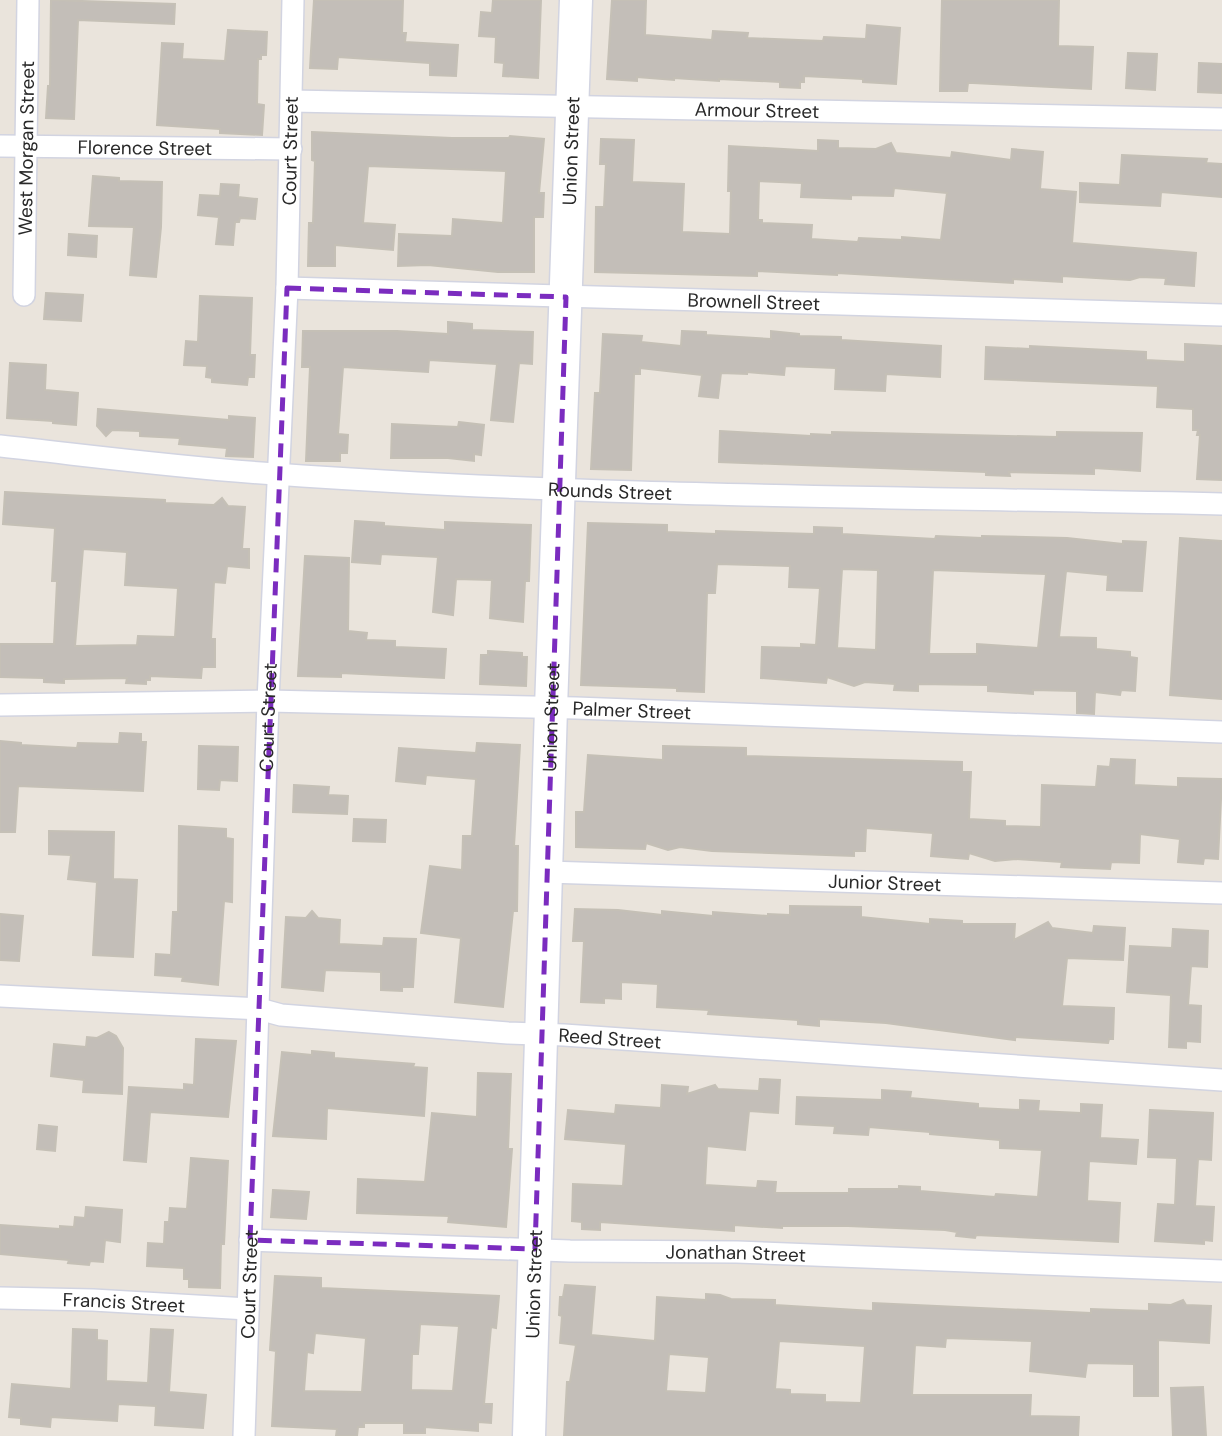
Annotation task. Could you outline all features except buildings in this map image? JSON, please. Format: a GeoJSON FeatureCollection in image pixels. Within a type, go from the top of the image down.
{"type":"FeatureCollection","features":[{"type":"Feature","properties":{"kind":"main road","name":"Union Street"},"geometry":{"type":"LineString","coordinates":[[530,1436],[551,708],[576,0]]}},
{"type":"Feature","properties":{"kind":"street","name":"West Morgan Street"},"geometry":{"type":"LineString","coordinates":[[24,295],[27,0]]}},
{"type":"Feature","properties":{"kind":"street","name":"Court Street"},"geometry":{"type":"LineString","coordinates":[[244,1436],[268,701],[287,288],[293,0]]}},
{"type":"Feature","properties":{"kind":"street","name":"Armour Street"},"geometry":{"type":"LineString","coordinates":[[292,101],[1222,119]]}},
{"type":"Feature","properties":{"kind":"street","name":"Florence Street"},"geometry":{"type":"LineString","coordinates":[[0,146],[291,149]]}},
{"type":"Feature","properties":{"kind":"street","name":"Brownell Street"},"geometry":{"type":"LineString","coordinates":[[287,288],[1222,315]]}},
{"type":"Feature","properties":{"kind":"street","name":"Rounds Street"},"geometry":{"type":"LineString","coordinates":[[0,446],[152,464],[277,474],[560,489],[1222,504]]}},
{"type":"Feature","properties":{"kind":"street","name":"Palmer Street"},"geometry":{"type":"LineString","coordinates":[[0,705],[268,701],[551,708],[1222,732]]}},
{"type":"Feature","properties":{"kind":"street","name":"Junior Street"},"geometry":{"type":"LineString","coordinates":[[547,872],[1222,894]]}},
{"type":"Feature","properties":{"kind":"street","name":"Reed Street"},"geometry":{"type":"LineString","coordinates":[[0,996],[258,1009],[281,1015],[1222,1080]]}},
{"type":"Feature","properties":{"kind":"street","name":"Jonathan Street"},"geometry":{"type":"LineString","coordinates":[[250,1240],[737,1252],[1222,1271]]}},
{"type":"Feature","properties":{"kind":"street","name":"Francis Street"},"geometry":{"type":"LineString","coordinates":[[0,1298],[93,1300],[247,1309]]}},
{"type":"Feature","properties":{"kind":"highlighted area"},"geometry":{"type":"Polygon","coordinates":[[[287,288],[566,297],[535,1249],[250,1240],[287,288]]]}}]}
